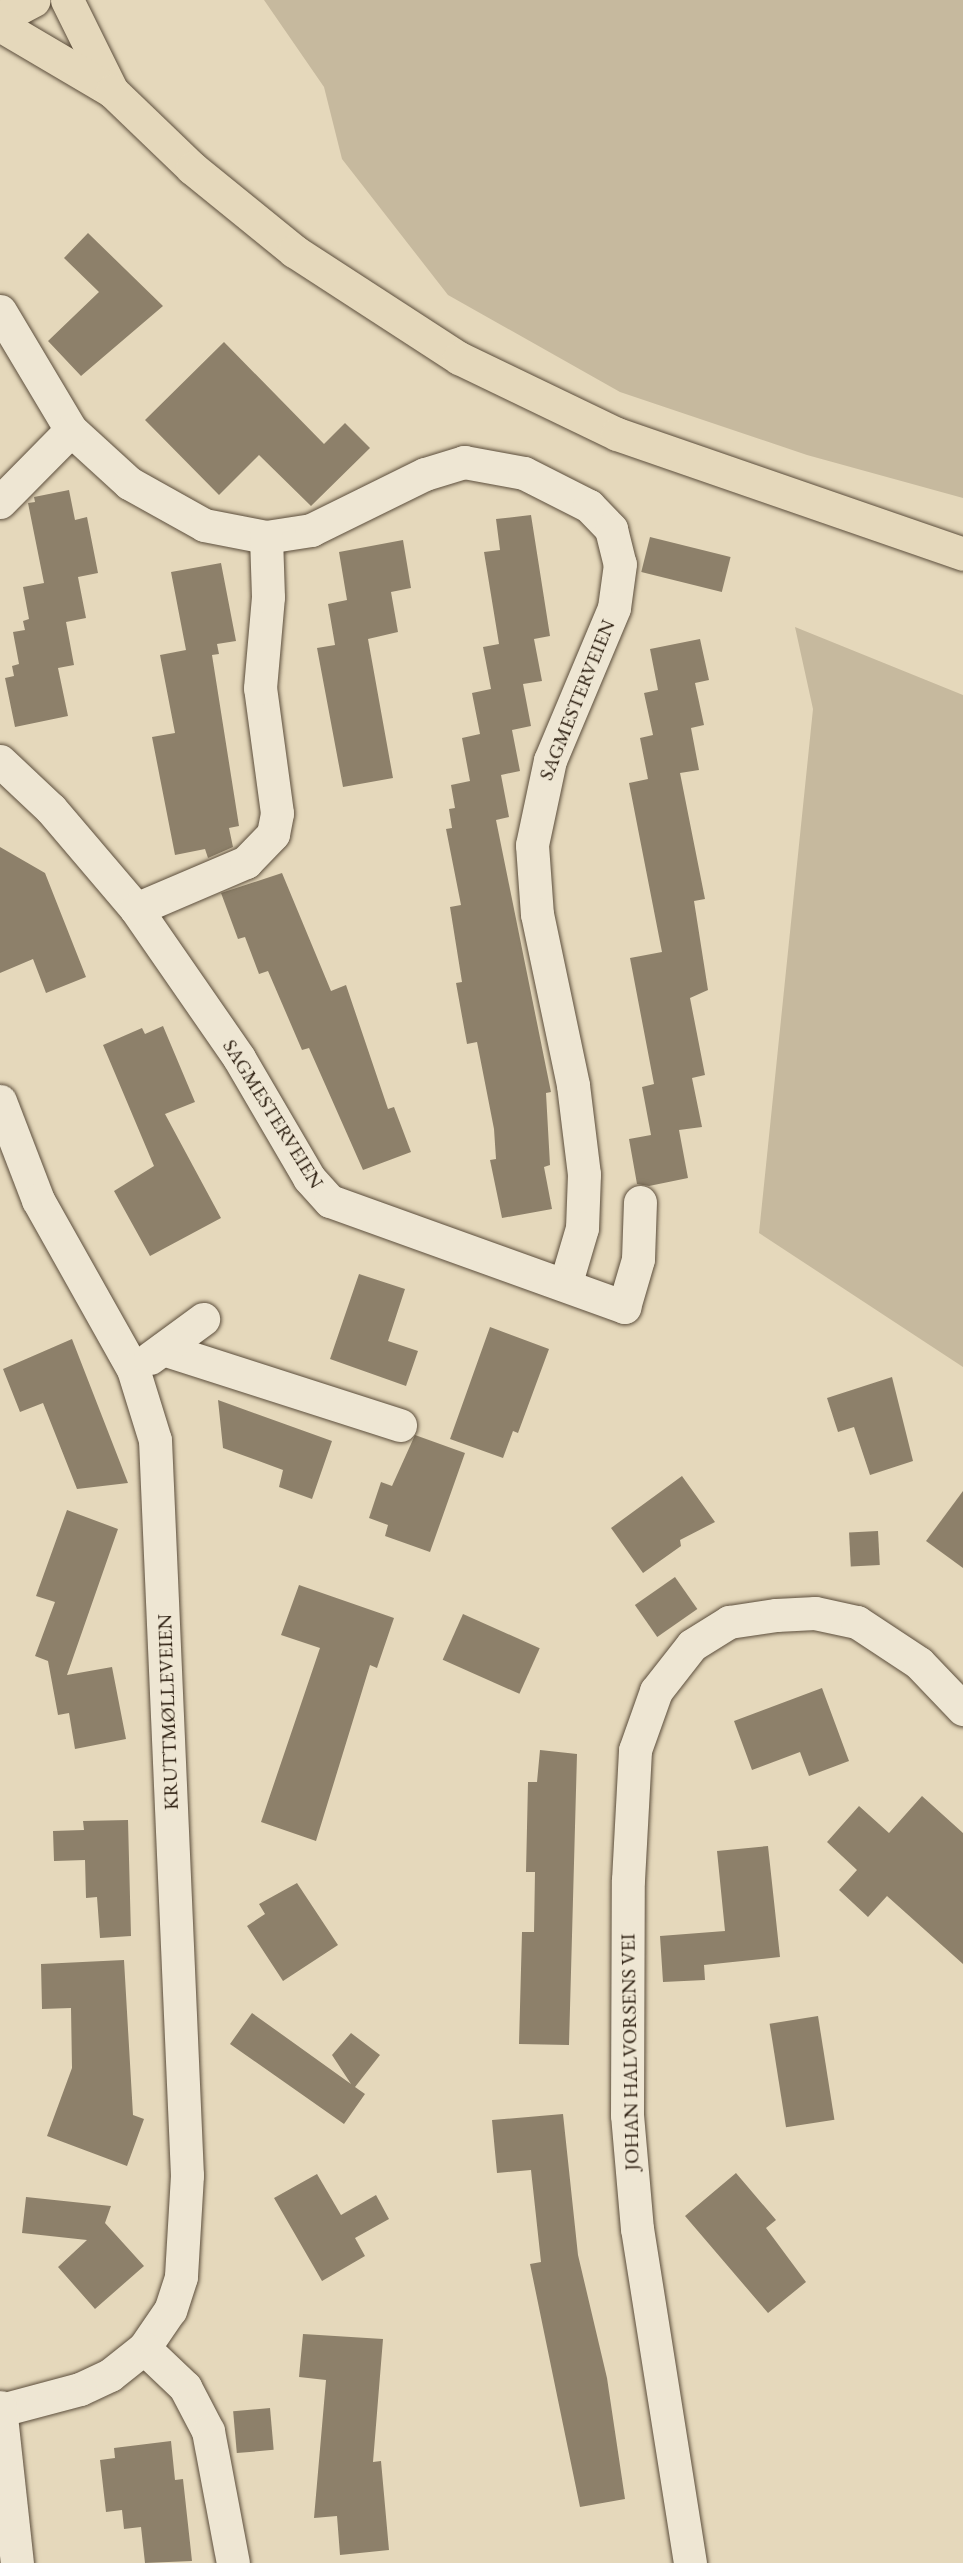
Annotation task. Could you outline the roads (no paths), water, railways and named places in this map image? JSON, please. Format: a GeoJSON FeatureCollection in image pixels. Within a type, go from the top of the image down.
{"type":"FeatureCollection","features":[{"type":"Feature","properties":{"kind":"main road"},"geometry":{"type":"LineString","coordinates":[[0,18],[34,0]]}},
{"type":"Feature","properties":{"kind":"main road"},"geometry":{"type":"LineString","coordinates":[[66,0],[112,91]]}},
{"type":"Feature","properties":{"kind":"main road"},"geometry":{"type":"LineString","coordinates":[[0,25],[112,91],[192,168],[294,251],[459,358],[617,434],[963,554]]}},
{"type":"Feature","properties":{"kind":"street","name":"SAGMESTERVEIEN"},"geometry":{"type":"LineString","coordinates":[[0,311],[71,430],[121,477],[169,510],[204,525],[266,537],[328,524],[424,474],[464,462],[513,469],[573,496],[602,515],[616,541],[620,570],[614,608],[550,760],[532,845],[537,914],[573,1085],[584,1174],[582,1228],[566,1282]]}},
{"type":"Feature","properties":{"kind":"street"},"geometry":{"type":"LineString","coordinates":[[0,502],[71,430]]}},
{"type":"Feature","properties":{"kind":"street"},"geometry":{"type":"LineString","coordinates":[[136,909],[246,862],[273,834],[276,807],[261,708],[268,597],[266,537]]}},
{"type":"Feature","properties":{"kind":"street","name":"SAGMESTERVEIEN"},"geometry":{"type":"LineString","coordinates":[[0,761],[51,809],[136,909],[239,1058],[309,1178],[330,1201],[566,1282],[624,1307],[638,1259],[640,1202]]}},
{"type":"Feature","properties":{"kind":"street","name":"KRUTTMØLLEVEIEN"},"geometry":{"type":"LineString","coordinates":[[0,1101],[38,1200],[133,1369],[150,1414],[158,1462],[187,2175],[181,2277],[170,2310],[144,2348],[110,2375],[80,2389],[0,2408]]}},
{"type":"Feature","properties":{"kind":"street"},"geometry":{"type":"LineString","coordinates":[[133,1369],[203,1319]]}},
{"type":"Feature","properties":{"kind":"street"},"geometry":{"type":"LineString","coordinates":[[164,1349],[400,1425]]}},
{"type":"Feature","properties":{"kind":"street","name":"JOHAN HALVORSENS VEI"},"geometry":{"type":"LineString","coordinates":[[690,2563],[637,2229],[627,2115],[627,1880],[635,1749],[656,1691],[692,1645],[729,1622],[776,1615],[815,1613],[857,1622],[919,1663],[963,1709]]}},
{"type":"Feature","properties":{"kind":"street"},"geometry":{"type":"LineString","coordinates":[[144,2348],[184,2387],[208,2430],[233,2563]]}},
{"type":"Feature","properties":{"kind":"street"},"geometry":{"type":"LineString","coordinates":[[0,2408],[17,2563]]}}]}
